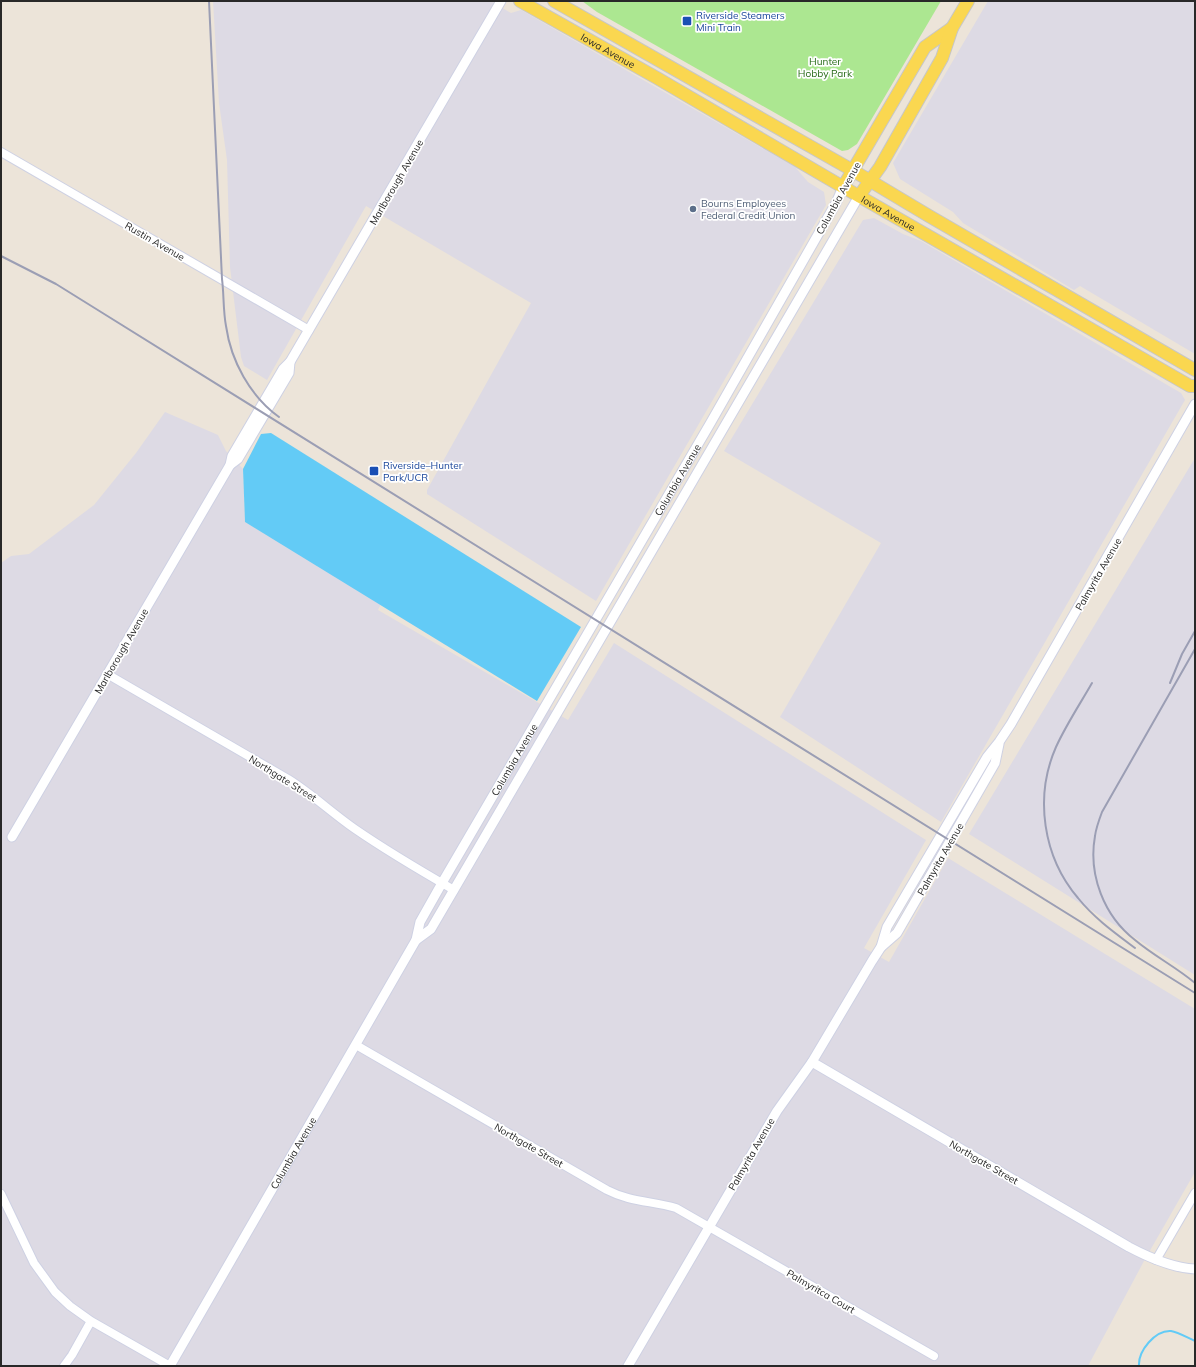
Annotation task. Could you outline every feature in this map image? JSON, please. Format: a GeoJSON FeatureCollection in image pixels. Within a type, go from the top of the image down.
{"type":"FeatureCollection","features":[{"type":"Feature","properties":{"kind":"main road","name":"Iowa Avenue"},"geometry":{"type":"LineString","coordinates":[[520,1],[657,78],[843,188],[1190,386],[1195,386]]}},
{"type":"Feature","properties":{"kind":"main road","name":"Iowa Avenue"},"geometry":{"type":"LineString","coordinates":[[554,1],[852,170],[1195,370]]}},
{"type":"Feature","properties":{"kind":"main road","name":"Columbia Avenue"},"geometry":{"type":"LineString","coordinates":[[859,196],[871,182],[942,58],[952,28],[968,1]]}},
{"type":"Feature","properties":{"kind":"main road","name":"Columbia Avenue"},"geometry":{"type":"LineString","coordinates":[[843,188],[852,170],[925,47],[952,28]]}},
{"type":"Feature","properties":{"kind":"street","name":"Marlborough Avenue"},"geometry":{"type":"LineString","coordinates":[[12,837],[230,464],[232,456],[269,391],[282,369],[290,362],[502,1]]}},
{"type":"Feature","properties":{"kind":"street","name":"Rustin Avenue"},"geometry":{"type":"LineString","coordinates":[[1,152],[309,330]]}},
{"type":"Feature","properties":{"kind":"street","name":"Columbia Avenue"},"geometry":{"type":"LineString","coordinates":[[170,1366],[416,940],[420,922],[442,883],[656,517],[836,203],[843,188]]}},
{"type":"Feature","properties":{"kind":"street","name":"Columbia Avenue"},"geometry":{"type":"LineString","coordinates":[[416,940],[431,929],[859,196]]}},
{"type":"Feature","properties":{"kind":"street"},"geometry":{"type":"LineString","coordinates":[[759,336],[773,345]]}},
{"type":"Feature","properties":{"kind":"street"},"geometry":{"type":"LineString","coordinates":[[740,370],[754,378]]}},
{"type":"Feature","properties":{"kind":"street","name":"Palmyrita Avenue"},"geometry":{"type":"LineString","coordinates":[[628,1366],[777,1111],[812,1062],[881,947],[887,927],[987,757],[999,742],[1195,404]]}},
{"type":"Feature","properties":{"kind":"street"},"geometry":{"type":"LineString","coordinates":[[656,517],[668,525]]}},
{"type":"Feature","properties":{"kind":"street","name":"Northgate Street"},"geometry":{"type":"LineString","coordinates":[[107,674],[288,779],[363,834],[454,890]]}},
{"type":"Feature","properties":{"kind":"street"},"geometry":{"type":"LineString","coordinates":[[503,780],[514,786]]}},
{"type":"Feature","properties":{"kind":"street","name":"Northgate Street"},"geometry":{"type":"LineString","coordinates":[[356,1045],[619,1196],[630,1200],[663,1204],[676,1208],[709,1226]]}},
{"type":"Feature","properties":{"kind":"street","name":"Northgate Street"},"geometry":{"type":"LineString","coordinates":[[812,1062],[1129,1247],[1156,1260],[1195,1269]]}},
{"type":"Feature","properties":{"kind":"street"},"geometry":{"type":"LineString","coordinates":[[1156,1260],[1195,1193]]}},
{"type":"Feature","properties":{"kind":"street"},"geometry":{"type":"LineString","coordinates":[[1,1194],[34,1263],[55,1292],[70,1306],[91,1321],[170,1366]]}},
{"type":"Feature","properties":{"kind":"street","name":"Palmyritca Court"},"geometry":{"type":"LineString","coordinates":[[709,1226],[934,1356]]}},
{"type":"Feature","properties":{"kind":"street"},"geometry":{"type":"LineString","coordinates":[[64,1366],[72,1355],[91,1321]]}},
{"type":"Feature","properties":{"kind":"shaded area"},"geometry":{"type":"Polygon","coordinates":[[[213,1],[491,1],[511,13],[521,10],[795,167],[808,182],[824,192],[826,205],[596,601],[427,494],[427,490],[531,303],[366,206],[267,380],[244,366],[241,357],[230,267],[227,160],[219,103],[213,1]]]}},
{"type":"Feature","properties":{"kind":"shaded area"},"geometry":{"type":"Polygon","coordinates":[[[988,1],[1195,1],[1195,354],[1080,286],[1074,290],[963,223],[953,212],[900,179],[893,163],[988,1]]]}},
{"type":"Feature","properties":{"kind":"shaded area"},"geometry":{"type":"Polygon","coordinates":[[[874,218],[903,234],[921,241],[1181,393],[1185,400],[941,822],[780,717],[881,543],[724,451],[863,220],[874,218]]]}},
{"type":"Feature","properties":{"kind":"shaded area"},"geometry":{"type":"Polygon","coordinates":[[[165,412],[218,435],[226,451],[243,469],[245,522],[382,602],[378,610],[568,720],[614,643],[926,840],[864,948],[889,962],[948,858],[1195,1009],[1195,1172],[1144,1261],[1088,1366],[1,1366],[1,563],[11,556],[29,554],[94,505],[136,453],[165,412]]]}},
{"type":"Feature","properties":{"kind":"shaded area"},"geometry":{"type":"Polygon","coordinates":[[[1195,458],[1195,975],[969,834],[1195,458]]]}},
{"type":"Feature","properties":{"kind":"green space","name":"Hunter Hobby Park"},"geometry":{"type":"Polygon","coordinates":[[[582,1],[941,1],[857,144],[848,150],[842,151],[597,12],[582,1]]]}},
{"type":"Feature","properties":{"kind":"water"},"geometry":{"type":"Polygon","coordinates":[[[271,433],[581,627],[537,701],[245,522],[243,469],[261,434],[271,433]]]}},
{"type":"Feature","properties":{"kind":"waterway"},"geometry":{"type":"LineString","coordinates":[[1139,1366],[1139,1360],[1144,1348],[1159,1334],[1171,1331],[1195,1341]]}},
{"type":"Feature","properties":{"kind":"railway"},"geometry":{"type":"LineString","coordinates":[[209,1],[222,279],[226,326],[232,352],[237,365],[259,399],[279,417]]}},
{"type":"Feature","properties":{"kind":"railway"},"geometry":{"type":"LineString","coordinates":[[1,256],[56,284],[1195,993]]}},
{"type":"Feature","properties":{"kind":"railway"},"geometry":{"type":"LineString","coordinates":[[1170,683],[1182,654],[1195,631]]}},
{"type":"Feature","properties":{"kind":"railway"},"geometry":{"type":"LineString","coordinates":[[1195,649],[1102,812],[1096,830],[1093,851],[1096,880],[1107,907],[1115,919],[1124,930],[1142,946],[1195,983]]}},
{"type":"Feature","properties":{"kind":"railway"},"geometry":{"type":"LineString","coordinates":[[1092,683],[1060,739],[1049,766],[1045,786],[1044,806],[1046,826],[1050,845],[1066,882],[1091,912],[1135,948]]}},
{"type":"Feature","properties":{"kind":"place","name":"Riverside Steamers Mini Train"},"geometry":{"type":"Point","coordinates":[687,21]}},
{"type":"Feature","properties":{"kind":"place","name":"Bourns Employees Federal Credit Union"},"geometry":{"type":"Point","coordinates":[693,209]}},
{"type":"Feature","properties":{"kind":"place","name":"Riverside–Hunter Park/UCR"},"geometry":{"type":"Point","coordinates":[374,471]}}]}
